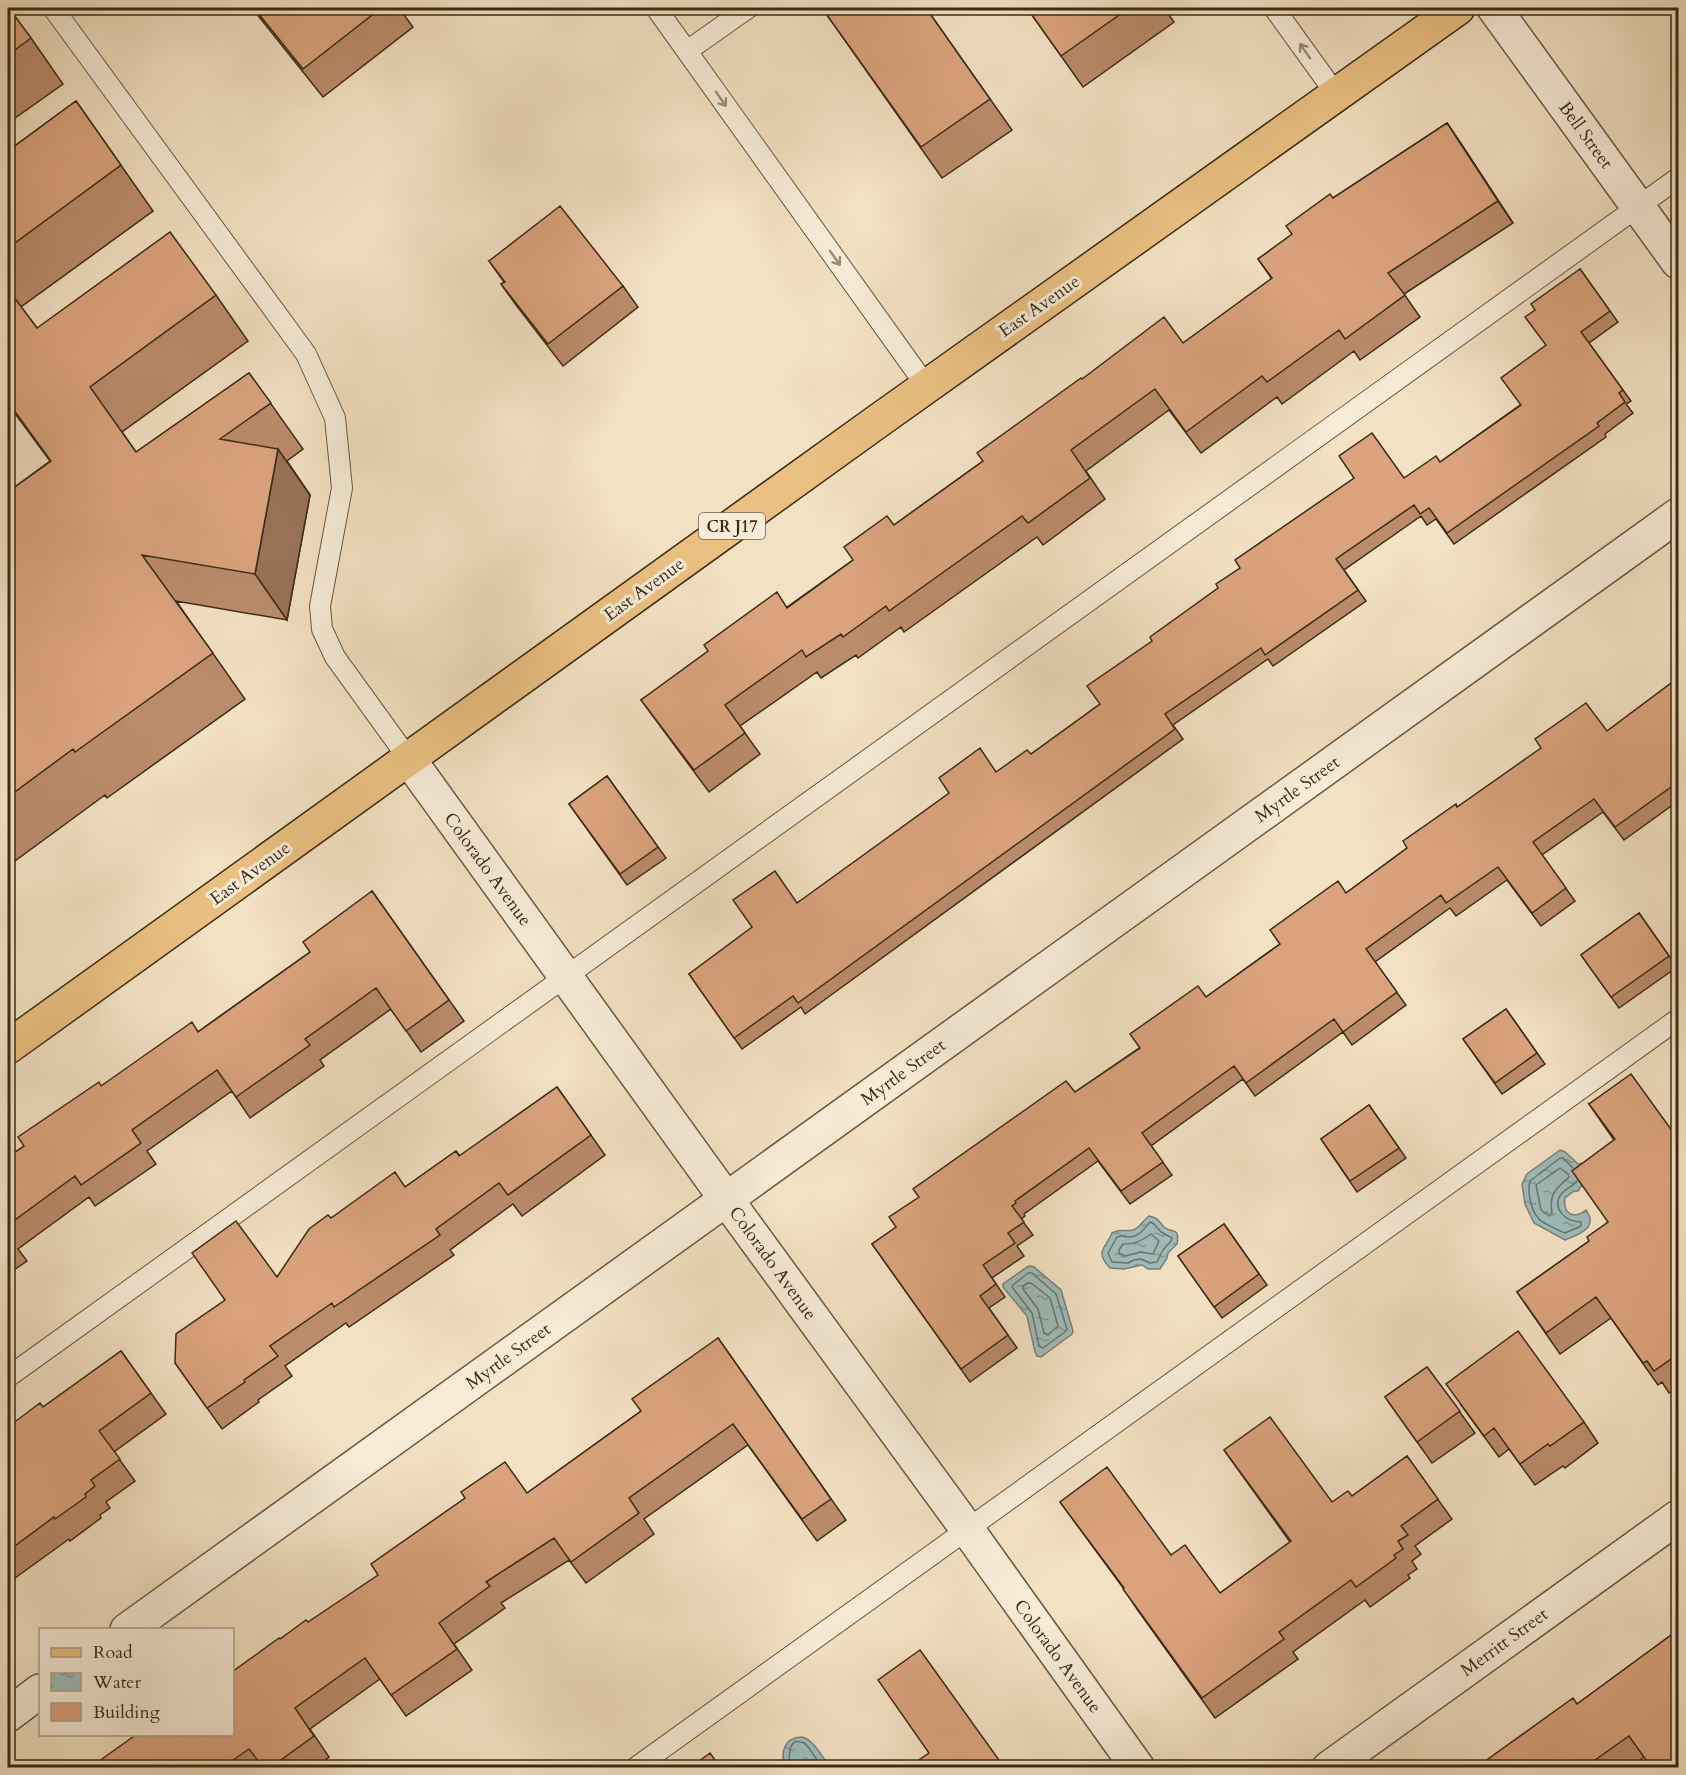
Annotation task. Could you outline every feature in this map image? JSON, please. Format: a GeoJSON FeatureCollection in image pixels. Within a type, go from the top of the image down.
{"type":"FeatureCollection","features":[{"type":"Feature","properties":{"kind":"main road","name":"East Avenue"},"geometry":{"type":"LineString","coordinates":[[8,1047],[408,758],[1458,8]]}},
{"type":"Feature","properties":{"kind":"street","name":"Bell Street"},"geometry":{"type":"LineString","coordinates":[[1494,8],[1678,262]]}},
{"type":"Feature","properties":{"kind":"street","name":"Myrtle Street"},"geometry":{"type":"LineString","coordinates":[[128,1628],[1678,515]]}},
{"type":"Feature","properties":{"kind":"street","name":"Colorado Avenue"},"geometry":{"type":"LineString","coordinates":[[408,758],[1138,1767]]}},
{"type":"Feature","properties":{"kind":"street","name":"Merritt Street"},"geometry":{"type":"LineString","coordinates":[[1329,1767],[1678,1516]]}},
{"type":"Feature","properties":{"kind":"street"},"geometry":{"type":"LineString","coordinates":[[8,1715],[39,1692]]}},
{"type":"Feature","properties":{"kind":"lane"},"geometry":{"type":"LineString","coordinates":[[53,8],[306,354],[335,418],[342,488],[320,606],[322,629],[335,657],[408,758]]}},
{"type":"Feature","properties":{"kind":"lane"},"geometry":{"type":"LineString","coordinates":[[656,8],[927,387]]}},
{"type":"Feature","properties":{"kind":"lane"},"geometry":{"type":"LineString","coordinates":[[687,51],[748,8]]}},
{"type":"Feature","properties":{"kind":"lane"},"geometry":{"type":"LineString","coordinates":[[1274,8],[1336,94]]}},
{"type":"Feature","properties":{"kind":"lane"},"geometry":{"type":"LineString","coordinates":[[8,1377],[1678,178]]}},
{"type":"Feature","properties":{"kind":"lane"},"geometry":{"type":"LineString","coordinates":[[635,1767],[1678,1018]]}},
{"type":"Feature","properties":{"kind":"water"},"geometry":{"type":"Polygon","coordinates":[[[1560,1150],[1578,1164],[1588,1162],[1582,1185],[1578,1191],[1574,1191],[1565,1198],[1565,1204],[1567,1211],[1573,1215],[1586,1210],[1590,1222],[1585,1230],[1565,1240],[1534,1223],[1525,1204],[1522,1184],[1527,1174],[1560,1150]]]}},
{"type":"Feature","properties":{"kind":"water"},"geometry":{"type":"Polygon","coordinates":[[[1149,1216],[1157,1219],[1167,1229],[1175,1231],[1177,1235],[1177,1244],[1168,1253],[1160,1269],[1148,1269],[1142,1265],[1124,1269],[1110,1268],[1102,1253],[1112,1233],[1135,1229],[1149,1216]]]}},
{"type":"Feature","properties":{"kind":"water"},"geometry":{"type":"Polygon","coordinates":[[[1030,1266],[1061,1290],[1073,1331],[1041,1357],[1035,1352],[1027,1316],[1003,1287],[1003,1284],[1030,1266]]]}},
{"type":"Feature","properties":{"kind":"water"},"geometry":{"type":"Polygon","coordinates":[[[802,1737],[814,1745],[830,1767],[785,1767],[783,1751],[787,1743],[802,1737]]]}},
{"type":"Feature","properties":{"kind":"building"},"geometry":{"type":"Polygon","coordinates":[[[8,8],[31,38],[8,55],[8,8]]]}},
{"type":"Feature","properties":{"kind":"building"},"geometry":{"type":"Polygon","coordinates":[[[254,8],[381,8],[303,69],[254,8]]]}},
{"type":"Feature","properties":{"kind":"building"},"geometry":{"type":"Polygon","coordinates":[[[822,8],[926,8],[990,99],[921,147],[822,8]]]}},
{"type":"Feature","properties":{"kind":"building"},"geometry":{"type":"Polygon","coordinates":[[[1027,8],[1129,8],[1061,56],[1027,8]]]}},
{"type":"Feature","properties":{"kind":"building"},"geometry":{"type":"Polygon","coordinates":[[[76,101],[121,165],[8,248],[8,151],[76,101]]]}},
{"type":"Feature","properties":{"kind":"building"},"geometry":{"type":"Polygon","coordinates":[[[1447,123],[1498,201],[1388,273],[1405,295],[1345,339],[1339,330],[1267,382],[1262,376],[1186,432],[1155,389],[1071,450],[1090,478],[1028,523],[1022,516],[889,611],[886,606],[843,637],[841,634],[806,657],[802,650],[725,705],[745,733],[694,770],[641,700],[708,651],[704,645],[777,592],[787,608],[853,560],[844,547],[887,516],[894,525],[983,461],[977,453],[1082,379],[1164,317],[1183,343],[1272,278],[1258,259],[1292,234],[1286,226],[1330,194],[1333,198],[1447,123]]]}},
{"type":"Feature","properties":{"kind":"building"},"geometry":{"type":"Polygon","coordinates":[[[560,206],[623,286],[548,344],[501,284],[505,282],[489,261],[560,206]]]}},
{"type":"Feature","properties":{"kind":"building"},"geometry":{"type":"Polygon","coordinates":[[[170,232],[216,295],[90,387],[136,452],[249,373],[271,403],[220,439],[278,449],[255,574],[142,555],[213,653],[75,752],[73,749],[8,797],[8,492],[51,461],[8,402],[8,289],[37,328],[170,232]]]}},
{"type":"Feature","properties":{"kind":"building"},"geometry":{"type":"Polygon","coordinates":[[[1580,269],[1610,311],[1581,332],[1623,390],[1619,393],[1625,402],[1597,423],[1599,426],[1447,533],[1429,508],[1420,514],[1414,505],[1336,559],[1358,590],[1265,655],[1261,648],[1165,714],[1175,729],[798,1003],[793,996],[734,1038],[689,974],[752,927],[733,900],[775,871],[797,903],[949,793],[939,778],[980,748],[996,772],[1027,750],[1031,754],[1100,704],[1087,686],[1152,641],[1150,637],[1218,588],[1216,584],[1240,568],[1235,560],[1354,478],[1339,456],[1372,433],[1404,478],[1436,456],[1440,462],[1521,405],[1501,378],[1546,345],[1525,317],[1535,310],[1531,304],[1580,269]]]}},
{"type":"Feature","properties":{"kind":"building"},"geometry":{"type":"Polygon","coordinates":[[[1678,678],[1678,782],[1615,827],[1594,799],[1533,842],[1566,888],[1532,913],[1498,867],[1446,903],[1441,895],[1366,949],[1397,992],[1343,1032],[1334,1019],[1246,1083],[1234,1066],[1142,1133],[1163,1162],[1121,1191],[1089,1148],[1015,1201],[1016,1203],[1012,1206],[1024,1222],[1008,1233],[1015,1243],[983,1265],[996,1284],[980,1296],[1008,1335],[961,1369],[872,1244],[896,1227],[889,1217],[919,1197],[913,1189],[1066,1081],[1075,1092],[1140,1048],[1130,1034],[1198,986],[1206,997],[1280,944],[1270,930],[1338,881],[1346,893],[1407,848],[1403,841],[1456,804],[1457,807],[1541,748],[1535,739],[1586,703],[1607,731],[1678,678]]]}},
{"type":"Feature","properties":{"kind":"building"},"geometry":{"type":"Polygon","coordinates":[[[607,776],[658,847],[620,874],[569,804],[607,776]]]}},
{"type":"Feature","properties":{"kind":"building"},"geometry":{"type":"Polygon","coordinates":[[[372,891],[449,1000],[406,1031],[376,988],[305,1039],[310,1045],[236,1097],[217,1070],[132,1130],[141,1143],[81,1185],[75,1176],[8,1225],[8,1157],[24,1146],[18,1137],[99,1082],[101,1086],[192,1022],[198,1032],[310,952],[303,942],[372,891]]]}},
{"type":"Feature","properties":{"kind":"building"},"geometry":{"type":"Polygon","coordinates":[[[1639,913],[1669,956],[1611,997],[1581,955],[1639,913]]]}},
{"type":"Feature","properties":{"kind":"building"},"geometry":{"type":"Polygon","coordinates":[[[1506,1009],[1537,1053],[1495,1083],[1463,1039],[1506,1009]]]}},
{"type":"Feature","properties":{"kind":"building"},"geometry":{"type":"Polygon","coordinates":[[[1631,1074],[1678,1139],[1678,1354],[1654,1371],[1647,1361],[1643,1363],[1596,1297],[1546,1333],[1517,1292],[1589,1241],[1587,1237],[1608,1222],[1572,1171],[1615,1139],[1589,1104],[1631,1074]]]}},
{"type":"Feature","properties":{"kind":"building"},"geometry":{"type":"Polygon","coordinates":[[[557,1087],[591,1135],[508,1195],[499,1183],[436,1229],[440,1235],[334,1307],[332,1303],[270,1346],[278,1356],[207,1408],[175,1363],[176,1334],[225,1300],[192,1253],[236,1221],[277,1277],[309,1229],[328,1215],[331,1218],[395,1172],[405,1187],[456,1151],[459,1156],[557,1087]]]}},
{"type":"Feature","properties":{"kind":"building"},"geometry":{"type":"Polygon","coordinates":[[[1369,1105],[1399,1148],[1350,1181],[1321,1139],[1369,1105]]]}},
{"type":"Feature","properties":{"kind":"building"},"geometry":{"type":"Polygon","coordinates":[[[1224,1224],[1259,1274],[1214,1307],[1178,1256],[1224,1224]]]}},
{"type":"Feature","properties":{"kind":"building"},"geometry":{"type":"Polygon","coordinates":[[[1518,1331],[1584,1422],[1520,1464],[1494,1428],[1484,1436],[1446,1384],[1518,1331]]]}},
{"type":"Feature","properties":{"kind":"building"},"geometry":{"type":"Polygon","coordinates":[[[718,1338],[831,1499],[802,1519],[733,1424],[629,1498],[639,1513],[571,1562],[554,1538],[486,1582],[490,1586],[439,1623],[457,1649],[391,1695],[365,1658],[295,1708],[314,1736],[271,1767],[263,1767],[249,1749],[223,1767],[91,1767],[134,1736],[234,1736],[234,1671],[306,1620],[308,1622],[378,1575],[371,1564],[465,1498],[461,1492],[505,1462],[527,1493],[641,1411],[632,1399],[718,1338]]]}},
{"type":"Feature","properties":{"kind":"building"},"geometry":{"type":"Polygon","coordinates":[[[121,1351],[151,1393],[99,1431],[120,1459],[91,1480],[95,1486],[85,1494],[86,1497],[8,1551],[8,1427],[40,1403],[43,1407],[121,1351]]]}},
{"type":"Feature","properties":{"kind":"building"},"geometry":{"type":"Polygon","coordinates":[[[1427,1367],[1460,1411],[1417,1442],[1385,1397],[1427,1367]]]}},
{"type":"Feature","properties":{"kind":"building"},"geometry":{"type":"Polygon","coordinates":[[[1270,1417],[1332,1502],[1348,1491],[1352,1496],[1407,1456],[1438,1499],[1401,1526],[1408,1535],[1398,1541],[1403,1549],[1394,1555],[1396,1558],[1356,1587],[1351,1580],[1279,1632],[1284,1639],[1202,1698],[1060,1502],[1107,1467],[1171,1555],[1185,1545],[1220,1593],[1291,1541],[1224,1450],[1270,1417]]]}},
{"type":"Feature","properties":{"kind":"building"},"geometry":{"type":"Polygon","coordinates":[[[1678,1630],[1678,1767],[1651,1767],[1629,1736],[1585,1767],[1477,1767],[1573,1698],[1577,1704],[1678,1630]]]}},
{"type":"Feature","properties":{"kind":"building"},"geometry":{"type":"Polygon","coordinates":[[[920,1650],[1004,1767],[908,1767],[929,1753],[878,1680],[920,1650]]]}},
{"type":"Feature","properties":{"kind":"building"},"geometry":{"type":"Polygon","coordinates":[[[710,1753],[720,1767],[691,1767],[710,1753]]]}}]}
